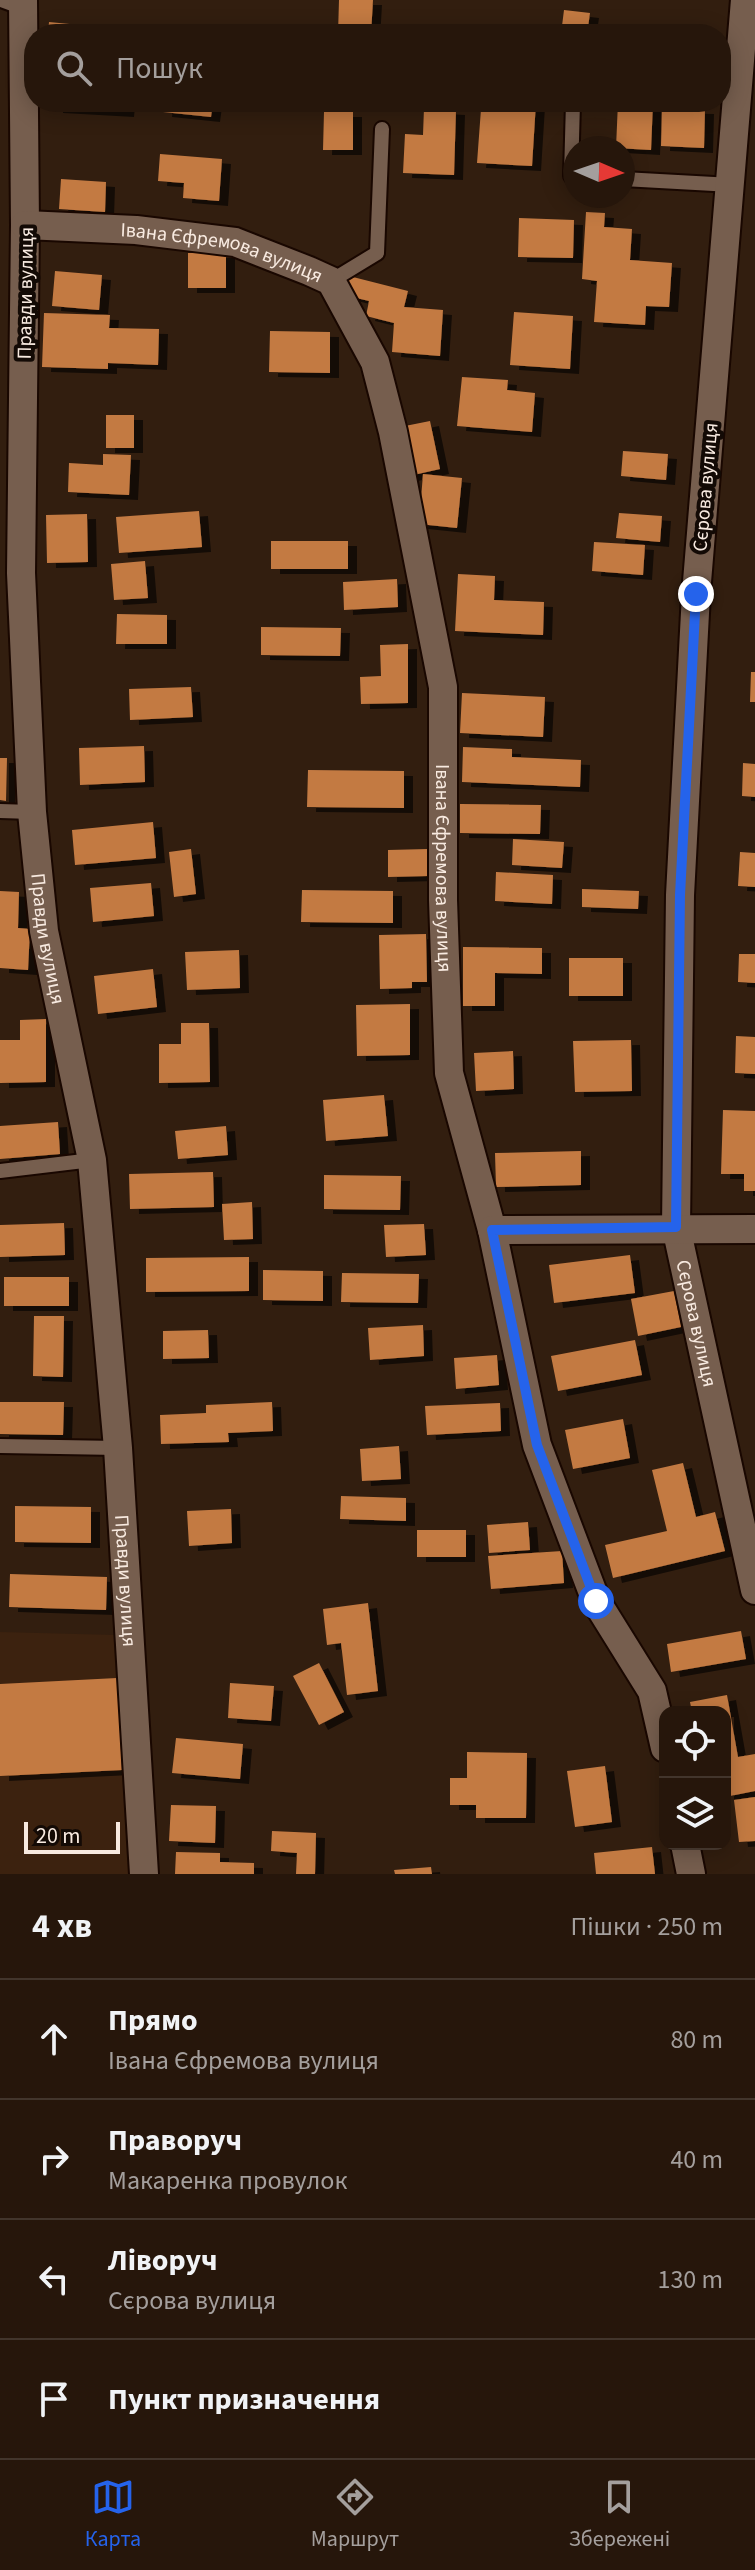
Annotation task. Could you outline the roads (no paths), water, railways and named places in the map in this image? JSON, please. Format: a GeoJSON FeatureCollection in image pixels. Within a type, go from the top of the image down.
{"type":"FeatureCollection","features":[{"type":"Feature","properties":{"kind":"street","name":"Сєрова вулиця"},"geometry":{"type":"LineString","coordinates":[[745,0],[695,610],[680,895],[676,1227],[755,1590]]}},
{"type":"Feature","properties":{"kind":"street","name":"Правди вулиця"},"geometry":{"type":"LineString","coordinates":[[16,3],[25,225],[11,572],[44,931],[92,1160],[118,1448],[144,1874]]}},
{"type":"Feature","properties":{"kind":"street","name":"Івана Єфремова вулиця"},"geometry":{"type":"LineString","coordinates":[[25,225],[136,230],[235,242],[331,281],[375,362],[393,432],[443,687],[443,900],[449,1073],[492,1230],[537,1445],[596,1601],[652,1691],[659,1722]]}},
{"type":"Feature","properties":{"kind":"street"},"geometry":{"type":"LineString","coordinates":[[492,1230],[755,1229]]}},
{"type":"Feature","properties":{"kind":"street"},"geometry":{"type":"LineString","coordinates":[[686,1850],[691,1874]]}},
{"type":"Feature","properties":{"kind":"lane"},"geometry":{"type":"LineString","coordinates":[[572,136],[573,112]]}},
{"type":"Feature","properties":{"kind":"lane"},"geometry":{"type":"LineString","coordinates":[[331,281],[377,253],[382,129]]}},
{"type":"Feature","properties":{"kind":"lane"},"geometry":{"type":"LineString","coordinates":[[635,180],[732,185]]}},
{"type":"Feature","properties":{"kind":"lane"},"geometry":{"type":"LineString","coordinates":[[0,811],[32,812]]}},
{"type":"Feature","properties":{"kind":"lane"},"geometry":{"type":"LineString","coordinates":[[0,1171],[92,1160]]}},
{"type":"Feature","properties":{"kind":"lane"},"geometry":{"type":"LineString","coordinates":[[0,1446],[118,1448]]}}]}
